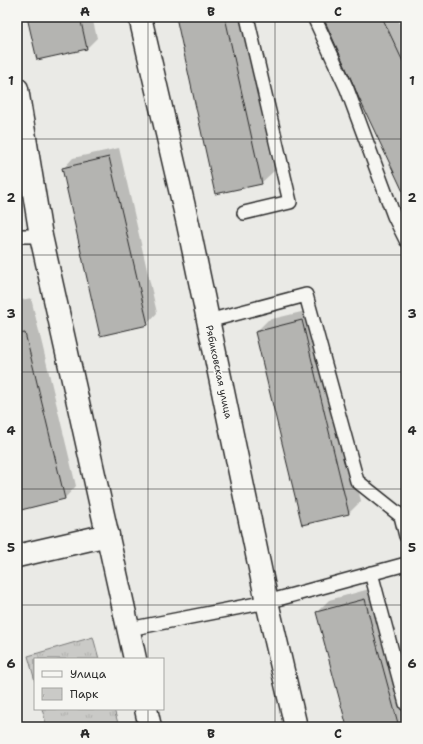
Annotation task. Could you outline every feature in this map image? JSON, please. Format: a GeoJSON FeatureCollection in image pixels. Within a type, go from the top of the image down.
{"type":"FeatureCollection","features":[{"type":"Feature","properties":{"kind":"street","name":"Рябиковская улица"},"geometry":{"type":"LineString","coordinates":[[140,17],[188,224],[267,602],[296,727]]}},
{"type":"Feature","properties":{"kind":"street"},"geometry":{"type":"LineString","coordinates":[[17,89],[41,236],[135,658]]}},
{"type":"Feature","properties":{"kind":"street"},"geometry":{"type":"LineString","coordinates":[[17,556],[108,535]]}},
{"type":"Feature","properties":{"kind":"street"},"geometry":{"type":"LineString","coordinates":[[146,710],[150,727]]}},
{"type":"Feature","properties":{"kind":"lane"},"geometry":{"type":"LineString","coordinates":[[244,213],[290,202],[247,17]]}},
{"type":"Feature","properties":{"kind":"lane"},"geometry":{"type":"LineString","coordinates":[[314,17],[348,89],[394,216],[406,240]]}},
{"type":"Feature","properties":{"kind":"lane"},"geometry":{"type":"LineString","coordinates":[[17,236],[41,236]]}},
{"type":"Feature","properties":{"kind":"lane"},"geometry":{"type":"LineString","coordinates":[[208,321],[306,295],[357,481],[400,516],[406,536]]}},
{"type":"Feature","properties":{"kind":"lane"},"geometry":{"type":"LineString","coordinates":[[129,630],[267,602],[406,564]]}},
{"type":"Feature","properties":{"kind":"lane"},"geometry":{"type":"LineString","coordinates":[[371,573],[406,704]]}},
{"type":"Feature","properties":{"kind":"green space"},"geometry":{"type":"Polygon","coordinates":[[[93,637],[99,658],[34,658],[34,677],[28,656],[93,637]]]}},
{"type":"Feature","properties":{"kind":"green space"},"geometry":{"type":"Polygon","coordinates":[[[42,710],[114,710],[119,727],[47,727],[42,710]]]}},
{"type":"Feature","properties":{"kind":"building"},"geometry":{"type":"Polygon","coordinates":[[[27,17],[80,17],[87,49],[37,60],[27,17]]]}},
{"type":"Feature","properties":{"kind":"building"},"geometry":{"type":"Polygon","coordinates":[[[176,17],[225,17],[262,184],[215,194],[176,17]]]}},
{"type":"Feature","properties":{"kind":"building"},"geometry":{"type":"Polygon","coordinates":[[[323,17],[382,17],[406,68],[406,198],[358,96],[323,17]]]}},
{"type":"Feature","properties":{"kind":"building"},"geometry":{"type":"Polygon","coordinates":[[[109,157],[148,325],[100,336],[62,168],[109,157]]]}},
{"type":"Feature","properties":{"kind":"building"},"geometry":{"type":"Polygon","coordinates":[[[302,320],[349,514],[302,525],[255,332],[302,320]]]}},
{"type":"Feature","properties":{"kind":"building"},"geometry":{"type":"Polygon","coordinates":[[[25,333],[65,499],[17,511],[17,334],[25,333]]]}},
{"type":"Feature","properties":{"kind":"building"},"geometry":{"type":"Polygon","coordinates":[[[365,599],[399,727],[347,727],[316,612],[365,599]]]}}]}
